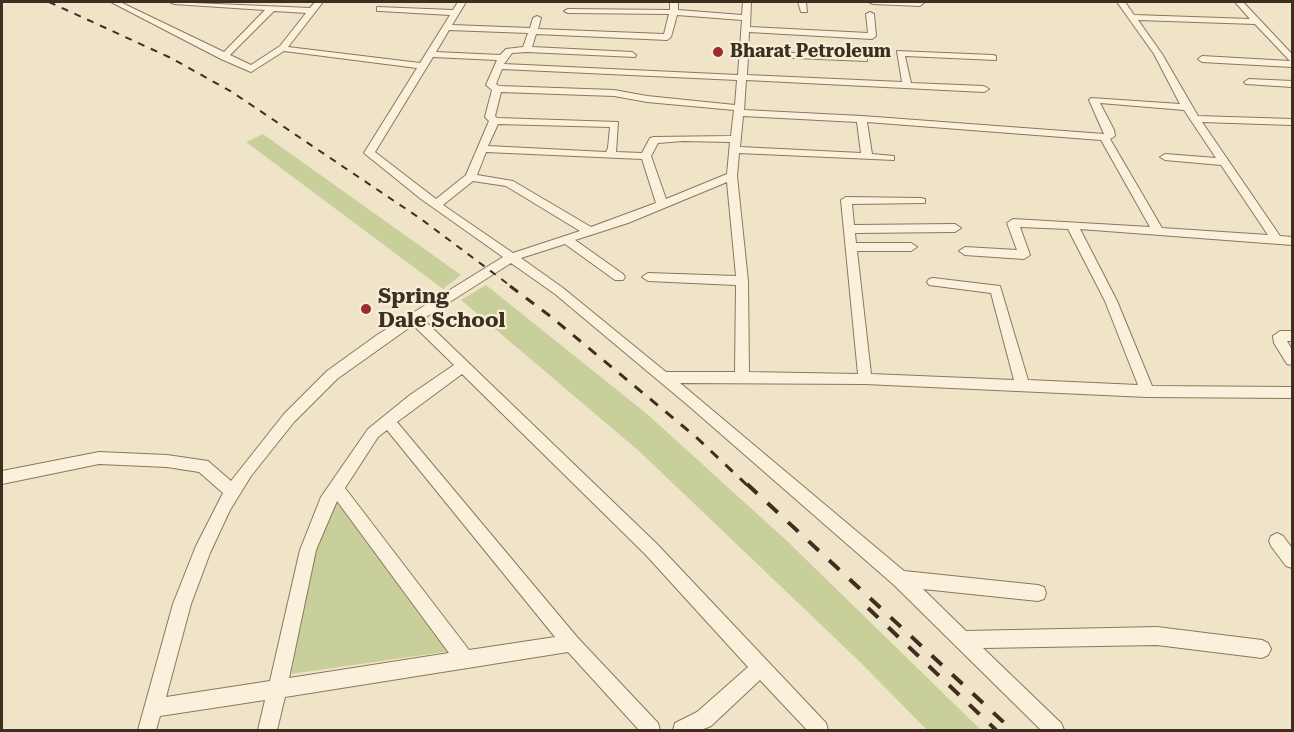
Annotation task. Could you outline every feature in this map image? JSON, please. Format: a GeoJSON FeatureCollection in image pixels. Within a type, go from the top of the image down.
{"type":"FeatureCollection","features":[{"type":"Feature","properties":{"kind":"street"},"geometry":{"type":"LineString","coordinates":[[115,2],[251,69],[283,48],[319,2]]}},
{"type":"Feature","properties":{"kind":"street"},"geometry":{"type":"LineString","coordinates":[[174,2],[312,11]]}},
{"type":"Feature","properties":{"kind":"street"},"geometry":{"type":"LineString","coordinates":[[447,27],[667,37],[674,12],[674,2]]}},
{"type":"Feature","properties":{"kind":"street"},"geometry":{"type":"LineString","coordinates":[[742,376],[742,281],[732,176],[747,2]]}},
{"type":"Feature","properties":{"kind":"street"},"geometry":{"type":"LineString","coordinates":[[873,2],[920,4],[921,2]]}},
{"type":"Feature","properties":{"kind":"street"},"geometry":{"type":"LineString","coordinates":[[1121,2],[1158,54],[1188,107],[1277,240]]}},
{"type":"Feature","properties":{"kind":"street"},"geometry":{"type":"LineString","coordinates":[[1239,2],[1293,59]]}},
{"type":"Feature","properties":{"kind":"street"},"geometry":{"type":"LineString","coordinates":[[380,9],[458,7]]}},
{"type":"Feature","properties":{"kind":"street"},"geometry":{"type":"LineString","coordinates":[[458,7],[369,153],[436,205],[559,291],[663,377],[900,579],[1054,730]]}},
{"type":"Feature","properties":{"kind":"street"},"geometry":{"type":"LineString","coordinates":[[224,57],[271,9]]}},
{"type":"Feature","properties":{"kind":"street"},"geometry":{"type":"LineString","coordinates":[[568,11],[674,12],[745,23],[872,36],[870,14]]}},
{"type":"Feature","properties":{"kind":"street"},"geometry":{"type":"LineString","coordinates":[[1132,17],[1259,22]]}},
{"type":"Feature","properties":{"kind":"street"},"geometry":{"type":"LineString","coordinates":[[527,49],[537,18]]}},
{"type":"Feature","properties":{"kind":"street"},"geometry":{"type":"LineString","coordinates":[[283,48],[427,60],[500,62],[742,79],[984,88]]}},
{"type":"Feature","properties":{"kind":"street"},"geometry":{"type":"LineString","coordinates":[[632,55],[527,49],[509,51],[500,62],[491,85],[496,89],[614,93],[739,111],[1104,137],[1110,136],[1109,130],[1094,100],[1188,107]]}},
{"type":"Feature","properties":{"kind":"street"},"geometry":{"type":"LineString","coordinates":[[907,85],[900,52],[993,58]]}},
{"type":"Feature","properties":{"kind":"street"},"geometry":{"type":"LineString","coordinates":[[744,53],[864,59]]}},
{"type":"Feature","properties":{"kind":"street"},"geometry":{"type":"LineString","coordinates":[[1202,59],[1293,64]]}},
{"type":"Feature","properties":{"kind":"street"},"geometry":{"type":"LineString","coordinates":[[1249,82],[1293,84]]}},
{"type":"Feature","properties":{"kind":"street"},"geometry":{"type":"LineString","coordinates":[[496,89],[490,117],[494,121],[615,124],[613,148],[610,155]]}},
{"type":"Feature","properties":{"kind":"street"},"geometry":{"type":"LineString","coordinates":[[862,119],[867,157]]}},
{"type":"Feature","properties":{"kind":"street"},"geometry":{"type":"LineString","coordinates":[[1196,119],[1293,122]]}},
{"type":"Feature","properties":{"kind":"street"},"geometry":{"type":"LineString","coordinates":[[436,205],[471,177],[494,121]]}},
{"type":"Feature","properties":{"kind":"street"},"geometry":{"type":"LineString","coordinates":[[1104,137],[1159,231]]}},
{"type":"Feature","properties":{"kind":"street"},"geometry":{"type":"LineString","coordinates":[[662,203],[646,156],[654,140],[683,138],[735,145],[890,158]]}},
{"type":"Feature","properties":{"kind":"street"},"geometry":{"type":"LineString","coordinates":[[482,149],[646,156]]}},
{"type":"Feature","properties":{"kind":"street"},"geometry":{"type":"LineString","coordinates":[[1165,157],[1225,162]]}},
{"type":"Feature","properties":{"kind":"street"},"geometry":{"type":"LineString","coordinates":[[147,730],[190,583],[202,551],[232,491],[289,418],[332,375],[382,338],[512,257],[589,231],[732,176]]}},
{"type":"Feature","properties":{"kind":"street"},"geometry":{"type":"LineString","coordinates":[[471,177],[509,183],[589,231]]}},
{"type":"Feature","properties":{"kind":"street"},"geometry":{"type":"LineString","coordinates":[[865,379],[846,200],[921,201]]}},
{"type":"Feature","properties":{"kind":"street"},"geometry":{"type":"LineString","coordinates":[[965,251],[1024,255],[1013,223],[1293,241]]}},
{"type":"Feature","properties":{"kind":"street"},"geometry":{"type":"LineString","coordinates":[[1072,225],[1110,301],[1147,391]]}},
{"type":"Feature","properties":{"kind":"street"},"geometry":{"type":"LineString","coordinates":[[849,230],[955,228]]}},
{"type":"Feature","properties":{"kind":"street"},"geometry":{"type":"LineString","coordinates":[[566,239],[619,277]]}},
{"type":"Feature","properties":{"kind":"street"},"geometry":{"type":"LineString","coordinates":[[850,246],[911,247]]}},
{"type":"Feature","properties":{"kind":"street"},"geometry":{"type":"LineString","coordinates":[[648,277],[742,281]]}},
{"type":"Feature","properties":{"kind":"street"},"geometry":{"type":"LineString","coordinates":[[933,282],[996,289],[1022,385]]}},
{"type":"Feature","properties":{"kind":"street"},"geometry":{"type":"LineString","coordinates":[[414,318],[651,549],[819,730]]}},
{"type":"Feature","properties":{"kind":"street"},"geometry":{"type":"LineString","coordinates":[[1293,336],[1280,336],[1281,343],[1293,360]]}},
{"type":"Feature","properties":{"kind":"street"},"geometry":{"type":"LineString","coordinates":[[268,730],[308,550],[327,502],[373,433],[415,399],[464,366]]}},
{"type":"Feature","properties":{"kind":"street"},"geometry":{"type":"LineString","coordinates":[[663,377],[865,379],[1147,391],[1293,393]]}},
{"type":"Feature","properties":{"kind":"street"},"geometry":{"type":"LineString","coordinates":[[388,421],[571,643],[651,730]]}},
{"type":"Feature","properties":{"kind":"street"},"geometry":{"type":"LineString","coordinates":[[2,477],[99,458],[167,461],[203,466],[232,491]]}},
{"type":"Feature","properties":{"kind":"street"},"geometry":{"type":"LineString","coordinates":[[336,489],[465,659]]}},
{"type":"Feature","properties":{"kind":"street"},"geometry":{"type":"LineString","coordinates":[[1277,541],[1293,560]]}},
{"type":"Feature","properties":{"kind":"street"},"geometry":{"type":"LineString","coordinates":[[900,579],[1038,593]]}},
{"type":"Feature","properties":{"kind":"street"},"geometry":{"type":"LineString","coordinates":[[962,640],[1157,636],[1262,649]]}},
{"type":"Feature","properties":{"kind":"street"},"geometry":{"type":"LineString","coordinates":[[153,708],[571,643]]}},
{"type":"Feature","properties":{"kind":"street"},"geometry":{"type":"LineString","coordinates":[[682,730],[704,719],[761,667]]}},
{"type":"Feature","properties":{"kind":"green space"},"geometry":{"type":"Polygon","coordinates":[[[263,134],[461,275],[443,289],[246,142],[263,134]]]}},
{"type":"Feature","properties":{"kind":"green space"},"geometry":{"type":"Polygon","coordinates":[[[486,285],[647,414],[786,540],[981,730],[927,730],[860,662],[640,452],[461,300],[486,285]]]}},
{"type":"Feature","properties":{"kind":"green space"},"geometry":{"type":"Polygon","coordinates":[[[338,503],[451,651],[291,674],[312,563],[333,506],[338,503]]]}},
{"type":"Feature","properties":{"kind":"railway"},"geometry":{"type":"LineString","coordinates":[[49,2],[171,58],[232,92],[421,219],[512,287]]}},
{"type":"Feature","properties":{"kind":"railway"},"geometry":{"type":"LineString","coordinates":[[510,286],[550,316],[696,437],[748,486]]}},
{"type":"Feature","properties":{"kind":"railway"},"geometry":{"type":"LineString","coordinates":[[747,484],[1012,730]]}},
{"type":"Feature","properties":{"kind":"railway"},"geometry":{"type":"LineString","coordinates":[[868,608],[996,730]]}},
{"type":"Feature","properties":{"kind":"place","name":"Bharat Petroleum"},"geometry":{"type":"Point","coordinates":[718,52]}},
{"type":"Feature","properties":{"kind":"place","name":"Spring Dale School"},"geometry":{"type":"Point","coordinates":[366,309]}}]}
